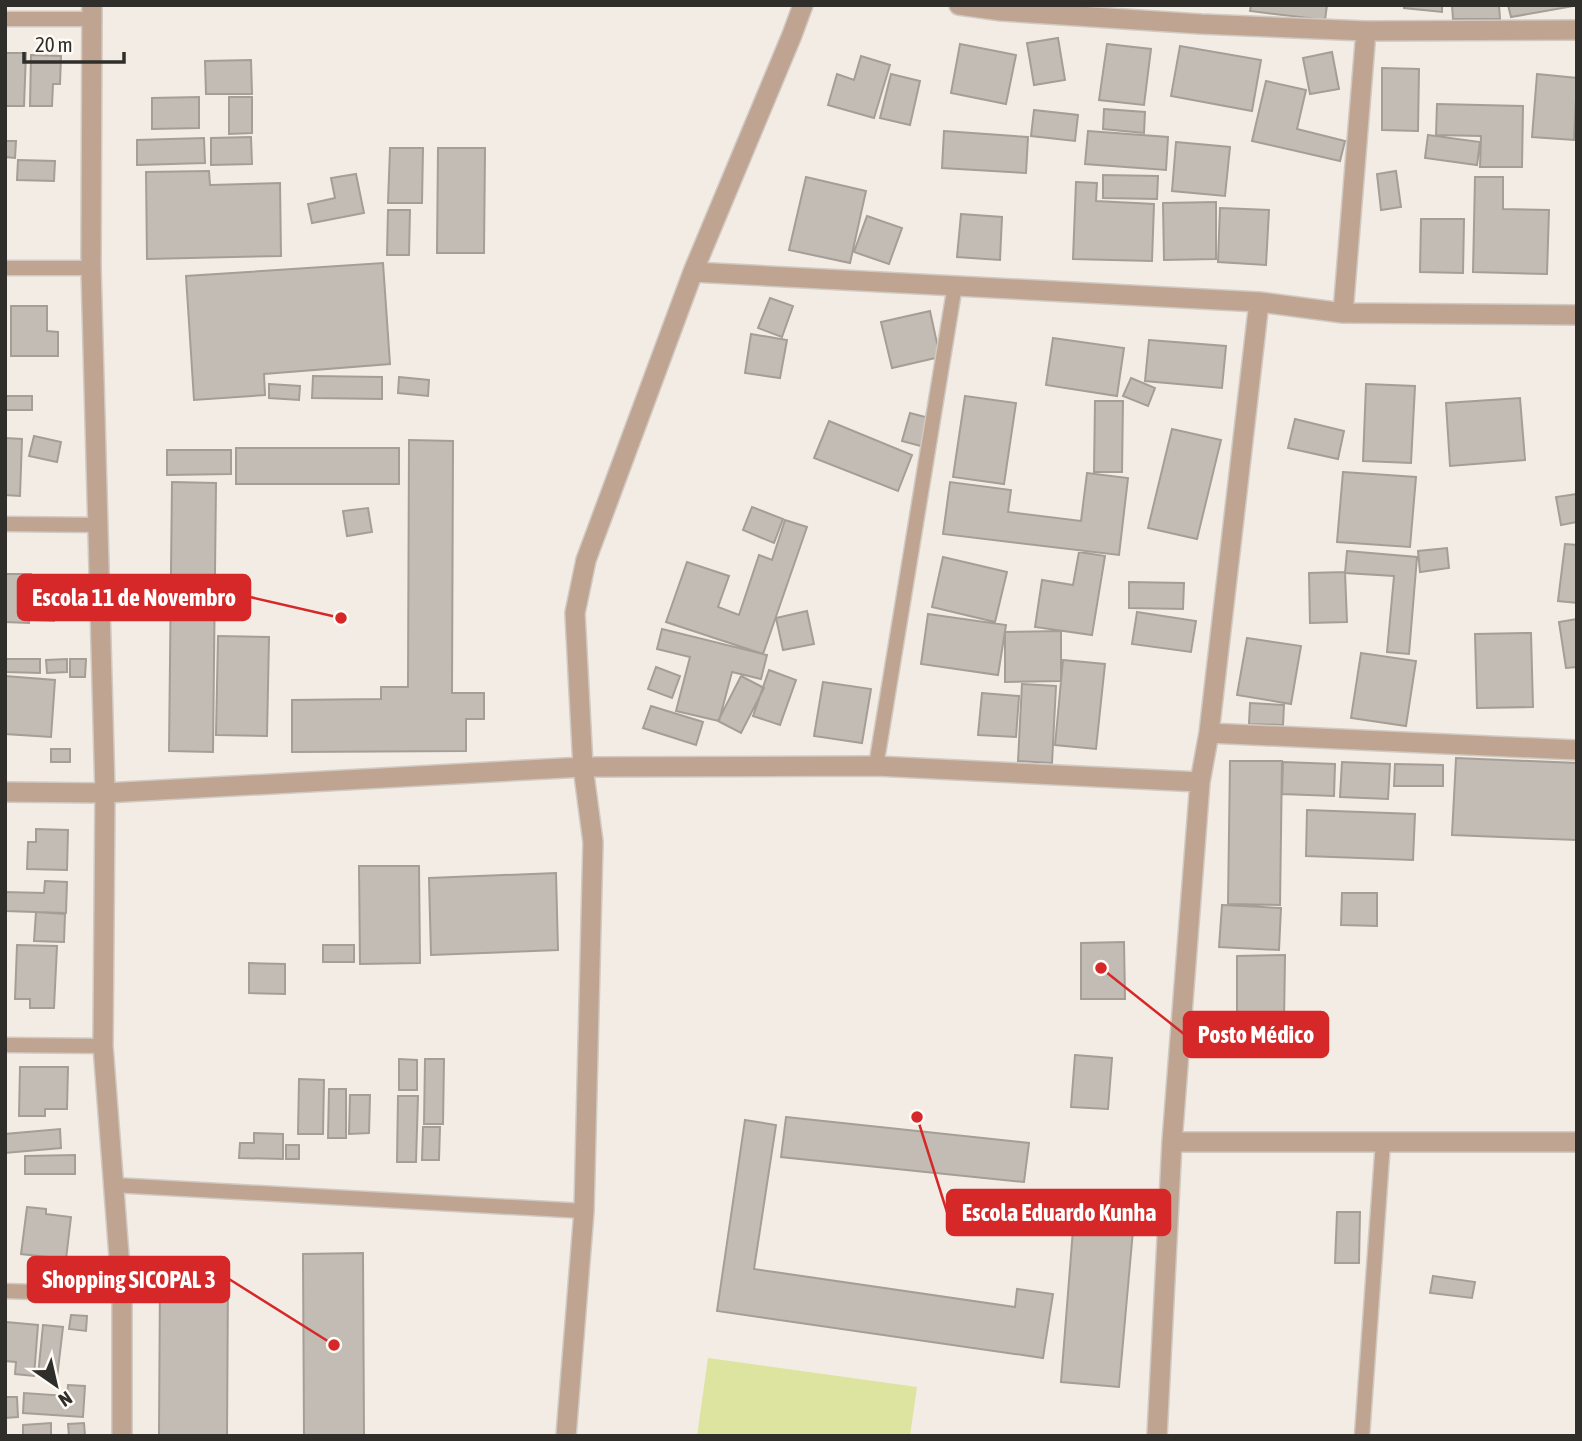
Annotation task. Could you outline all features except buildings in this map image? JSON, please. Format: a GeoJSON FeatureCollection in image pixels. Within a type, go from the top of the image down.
{"type":"FeatureCollection","features":[{"type":"Feature","properties":{"kind":"street"},"geometry":{"type":"LineString","coordinates":[[565,1436],[584,1211],[593,842],[583,767],[575,613],[586,560],[693,272],[793,35],[803,5]]}},
{"type":"Feature","properties":{"kind":"street"},"geometry":{"type":"LineString","coordinates":[[959,5],[1002,11],[1203,15],[1366,31],[1577,30]]}},
{"type":"Feature","properties":{"kind":"street"},"geometry":{"type":"LineString","coordinates":[[92,12],[91,268],[105,793],[103,1046],[122,1295],[122,1436]]}},
{"type":"Feature","properties":{"kind":"street"},"geometry":{"type":"LineString","coordinates":[[1343,313],[1366,31]]}},
{"type":"Feature","properties":{"kind":"street"},"geometry":{"type":"LineString","coordinates":[[693,272],[1259,302],[1343,313],[1577,315]]}},
{"type":"Feature","properties":{"kind":"street"},"geometry":{"type":"LineString","coordinates":[[1157,1436],[1172,1142],[1200,782],[1209,733],[1259,302]]}},
{"type":"Feature","properties":{"kind":"street"},"geometry":{"type":"LineString","coordinates":[[1209,733],[1577,750]]}},
{"type":"Feature","properties":{"kind":"street"},"geometry":{"type":"LineString","coordinates":[[5,792],[105,793],[583,767],[876,766],[1200,782]]}},
{"type":"Feature","properties":{"kind":"street"},"geometry":{"type":"LineString","coordinates":[[1172,1142],[1577,1142]]}},
{"type":"Feature","properties":{"kind":"lane"},"geometry":{"type":"LineString","coordinates":[[5,19],[92,12]]}},
{"type":"Feature","properties":{"kind":"lane"},"geometry":{"type":"LineString","coordinates":[[5,268],[91,268]]}},
{"type":"Feature","properties":{"kind":"lane"},"geometry":{"type":"LineString","coordinates":[[876,766],[955,285]]}},
{"type":"Feature","properties":{"kind":"lane"},"geometry":{"type":"LineString","coordinates":[[5,524],[98,525]]}},
{"type":"Feature","properties":{"kind":"lane"},"geometry":{"type":"LineString","coordinates":[[5,1045],[103,1046]]}},
{"type":"Feature","properties":{"kind":"lane"},"geometry":{"type":"LineString","coordinates":[[1362,1436],[1383,1142]]}},
{"type":"Feature","properties":{"kind":"lane"},"geometry":{"type":"LineString","coordinates":[[113,1185],[584,1211]]}},
{"type":"Feature","properties":{"kind":"lane"},"geometry":{"type":"LineString","coordinates":[[5,1290],[122,1295]]}},
{"type":"Feature","properties":{"kind":"green space"},"geometry":{"type":"Polygon","coordinates":[[[708,1358],[917,1387],[910,1436],[697,1436],[708,1358]]]}},
{"type":"Feature","properties":{"kind":"place","name":"Escola 11 de Novembro"},"geometry":{"type":"Point","coordinates":[341,618]}},
{"type":"Feature","properties":{"kind":"place","name":"Posto Médico"},"geometry":{"type":"Point","coordinates":[1101,968]}},
{"type":"Feature","properties":{"kind":"place","name":"Escola Eduardo Kunha"},"geometry":{"type":"Point","coordinates":[917,1117]}},
{"type":"Feature","properties":{"kind":"place","name":"Shopping SICOPAL 3"},"geometry":{"type":"Point","coordinates":[334,1345]}}]}
